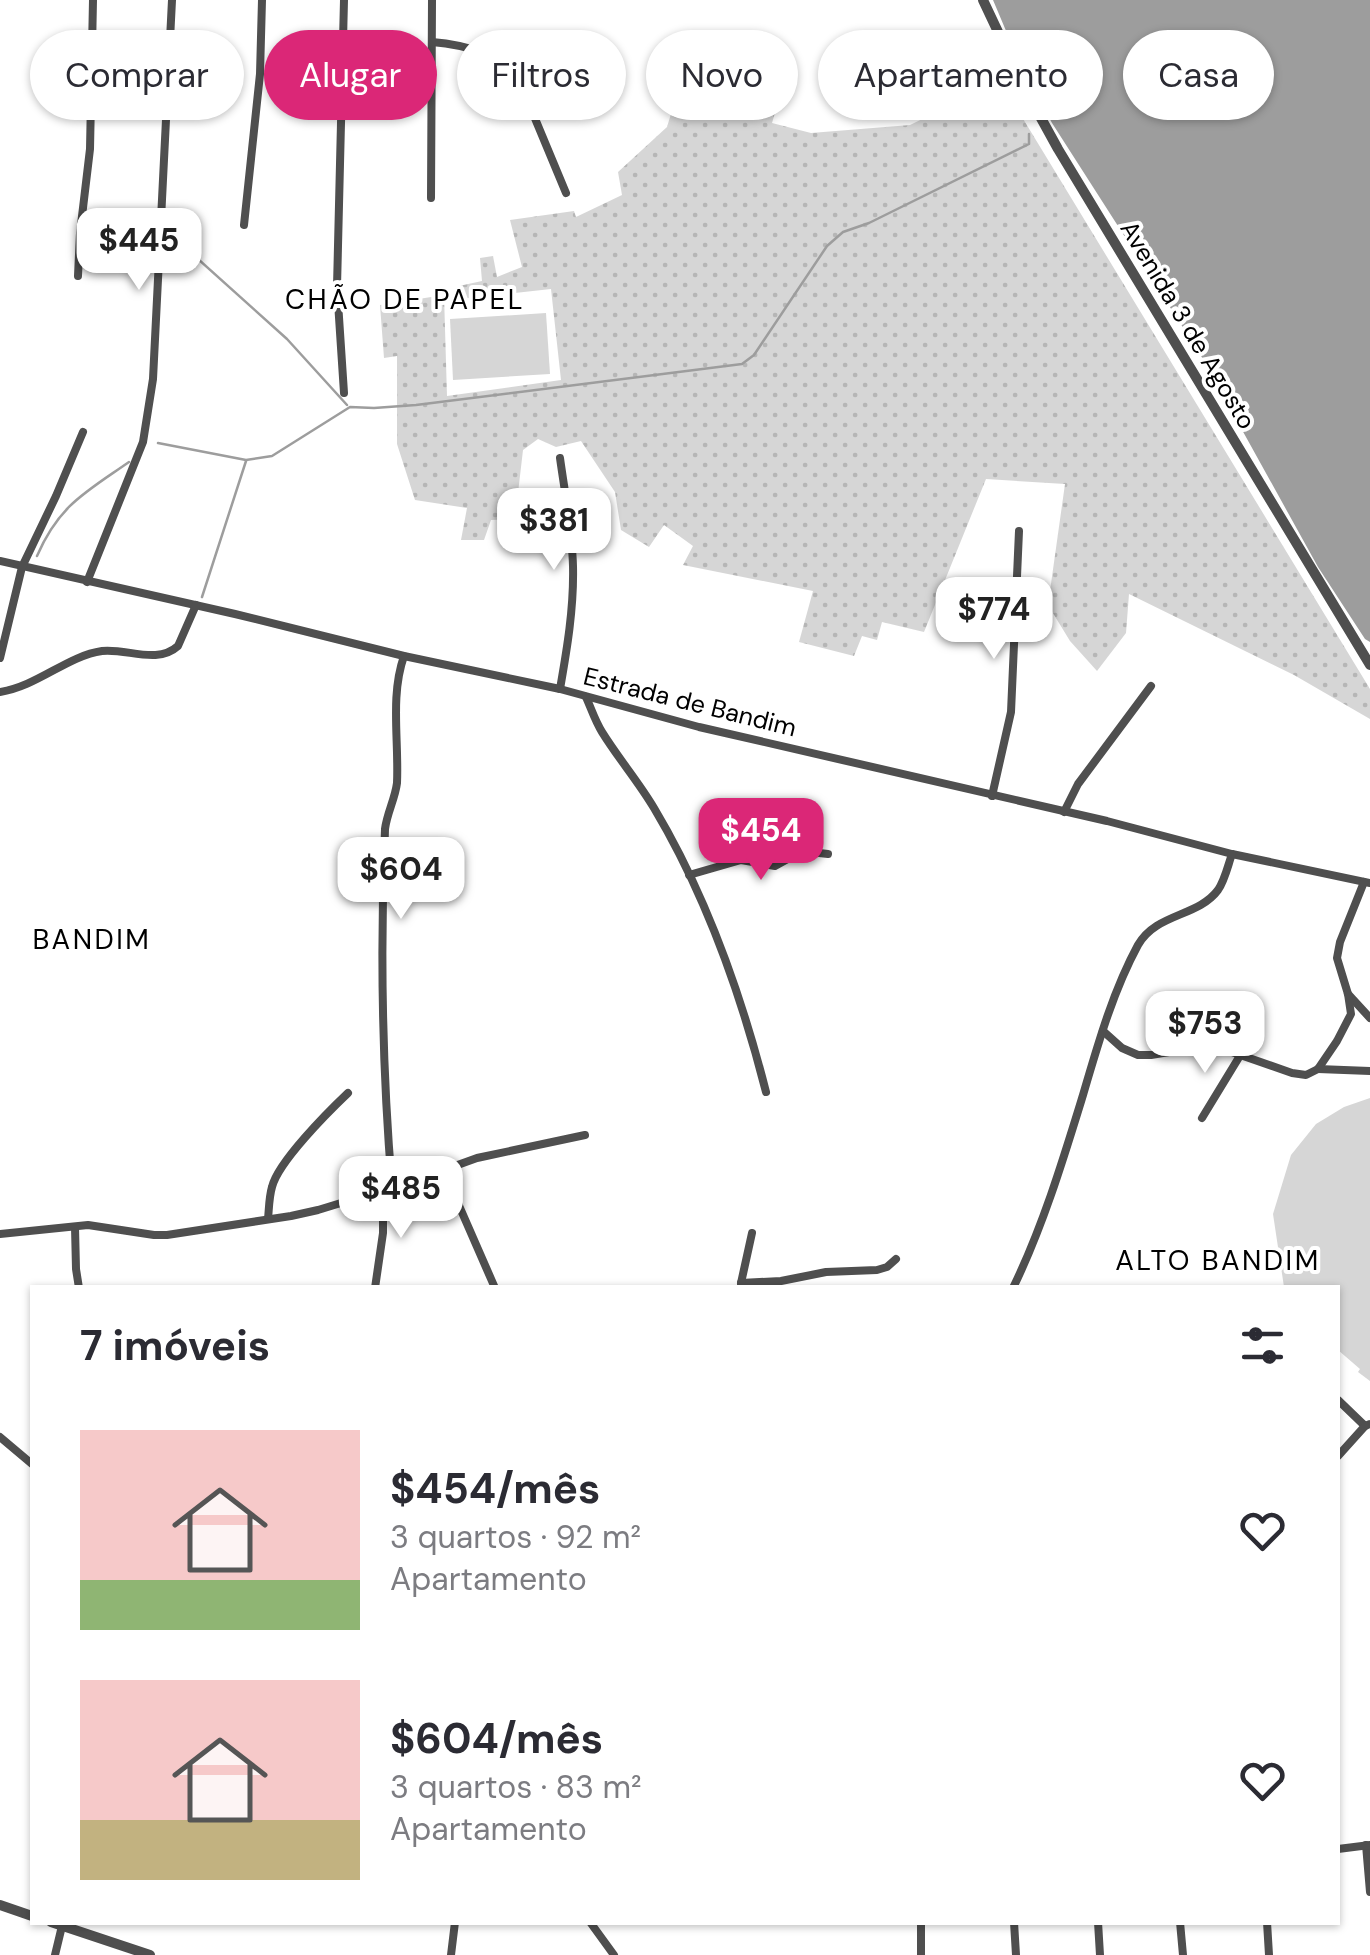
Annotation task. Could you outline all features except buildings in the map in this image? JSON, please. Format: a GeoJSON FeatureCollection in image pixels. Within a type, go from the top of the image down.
{"type":"FeatureCollection","features":[{"type":"Feature","properties":{"kind":"street"},"geometry":{"type":"LineString","coordinates":[[78,276],[90,149],[92,0]]}},
{"type":"Feature","properties":{"kind":"street"},"geometry":{"type":"LineString","coordinates":[[88,582],[143,442],[149,412],[172,0]]}},
{"type":"Feature","properties":{"kind":"street"},"geometry":{"type":"LineString","coordinates":[[244,225],[260,74],[262,0]]}},
{"type":"Feature","properties":{"kind":"street"},"geometry":{"type":"LineString","coordinates":[[344,0],[337,288],[344,393]]}},
{"type":"Feature","properties":{"kind":"street"},"geometry":{"type":"LineString","coordinates":[[432,0],[432,30]]}},
{"type":"Feature","properties":{"kind":"street","name":"Avenida 3 de Agosto"},"geometry":{"type":"LineString","coordinates":[[983,0],[1058,150],[1370,665]]}},
{"type":"Feature","properties":{"kind":"street"},"geometry":{"type":"LineString","coordinates":[[437,42],[475,49],[519,80],[566,193]]}},
{"type":"Feature","properties":{"kind":"street"},"geometry":{"type":"LineString","coordinates":[[431,198],[432,120]]}},
{"type":"Feature","properties":{"kind":"street"},"geometry":{"type":"LineString","coordinates":[[0,658],[22,567],[83,432]]}},
{"type":"Feature","properties":{"kind":"street"},"geometry":{"type":"LineString","coordinates":[[560,458],[573,571],[569,638],[560,689]]}},
{"type":"Feature","properties":{"kind":"street"},"geometry":{"type":"LineString","coordinates":[[992,796],[1011,712],[1019,531]]}},
{"type":"Feature","properties":{"kind":"street","name":"Estrada de Bandim"},"geometry":{"type":"LineString","coordinates":[[0,561],[560,689],[699,726],[1367,883]]}},
{"type":"Feature","properties":{"kind":"street"},"geometry":{"type":"LineString","coordinates":[[0,692],[26,686],[94,653],[115,651],[144,656],[173,651],[196,605]]}},
{"type":"Feature","properties":{"kind":"street"},"geometry":{"type":"LineString","coordinates":[[375,1285],[388,1189],[381,958],[386,829],[397,780],[396,685],[404,656]]}},
{"type":"Feature","properties":{"kind":"street"},"geometry":{"type":"LineString","coordinates":[[1064,812],[1078,784],[1151,686]]}},
{"type":"Feature","properties":{"kind":"street"},"geometry":{"type":"LineString","coordinates":[[586,697],[600,729],[654,808],[690,875],[750,1026],[766,1092]]}},
{"type":"Feature","properties":{"kind":"street"},"geometry":{"type":"LineString","coordinates":[[690,875],[740,860],[776,866],[802,851],[828,854]]}},
{"type":"Feature","properties":{"kind":"street"},"geometry":{"type":"LineString","coordinates":[[1014,1285],[1059,1171],[1102,1031],[1144,934],[1214,894],[1232,854]]}},
{"type":"Feature","properties":{"kind":"street"},"geometry":{"type":"LineString","coordinates":[[1102,1031],[1122,1048],[1138,1055],[1213,1049],[1241,1054],[1292,1074],[1306,1075],[1318,1069],[1351,1014],[1337,958],[1340,942],[1367,883]]}},
{"type":"Feature","properties":{"kind":"street"},"geometry":{"type":"LineString","coordinates":[[1348,994],[1370,1018]]}},
{"type":"Feature","properties":{"kind":"street"},"geometry":{"type":"LineString","coordinates":[[1202,1118],[1241,1054]]}},
{"type":"Feature","properties":{"kind":"street"},"geometry":{"type":"LineString","coordinates":[[1318,1069],[1370,1071]]}},
{"type":"Feature","properties":{"kind":"street"},"geometry":{"type":"LineString","coordinates":[[268,1220],[276,1176],[319,1120],[348,1093]]}},
{"type":"Feature","properties":{"kind":"street"},"geometry":{"type":"LineString","coordinates":[[0,1234],[99,1225],[154,1235],[268,1220],[318,1210],[497,1154],[585,1136]]}},
{"type":"Feature","properties":{"kind":"street"},"geometry":{"type":"LineString","coordinates":[[446,1170],[494,1285]]}},
{"type":"Feature","properties":{"kind":"street"},"geometry":{"type":"LineString","coordinates":[[75,1226],[79,1285]]}},
{"type":"Feature","properties":{"kind":"street"},"geometry":{"type":"LineString","coordinates":[[752,1233],[740,1285],[826,1272],[877,1270],[896,1259]]}},
{"type":"Feature","properties":{"kind":"street"},"geometry":{"type":"LineString","coordinates":[[1340,1402],[1367,1425],[1340,1454]]}},
{"type":"Feature","properties":{"kind":"street"},"geometry":{"type":"LineString","coordinates":[[0,1437],[30,1462]]}},
{"type":"Feature","properties":{"kind":"street"},"geometry":{"type":"LineString","coordinates":[[1340,1848],[1368,1845],[1370,1892]]}},
{"type":"Feature","properties":{"kind":"street"},"geometry":{"type":"LineString","coordinates":[[0,1905],[30,1915]]}},
{"type":"Feature","properties":{"kind":"street"},"geometry":{"type":"LineString","coordinates":[[55,1955],[56,1925]]}},
{"type":"Feature","properties":{"kind":"street"},"geometry":{"type":"LineString","coordinates":[[59,1925],[150,1955]]}},
{"type":"Feature","properties":{"kind":"street"},"geometry":{"type":"LineString","coordinates":[[451,1955],[455,1925]]}},
{"type":"Feature","properties":{"kind":"street"},"geometry":{"type":"LineString","coordinates":[[592,1925],[614,1955]]}},
{"type":"Feature","properties":{"kind":"street"},"geometry":{"type":"LineString","coordinates":[[921,1925],[921,1955]]}},
{"type":"Feature","properties":{"kind":"street"},"geometry":{"type":"LineString","coordinates":[[1014,1925],[1016,1955]]}},
{"type":"Feature","properties":{"kind":"street"},"geometry":{"type":"LineString","coordinates":[[1098,1925],[1100,1955]]}},
{"type":"Feature","properties":{"kind":"street"},"geometry":{"type":"LineString","coordinates":[[1180,1925],[1183,1955]]}},
{"type":"Feature","properties":{"kind":"street"},"geometry":{"type":"LineString","coordinates":[[1267,1925],[1269,1955]]}},
{"type":"Feature","properties":{"kind":"shaded area"},"geometry":{"type":"Polygon","coordinates":[[[993,0],[1370,0],[1370,642],[1318,567],[1200,354],[1050,120],[1103,120],[1103,30],[1006,30],[993,0]]]}},
{"type":"Feature","properties":{"kind":"shaded area"},"geometry":{"type":"Polygon","coordinates":[[[669,120],[773,120],[772,123],[811,133],[910,125],[920,120],[1024,120],[1370,689],[1370,719],[1294,675],[1129,594],[1126,633],[1097,671],[1070,641],[1048,605],[1065,484],[986,479],[924,632],[882,622],[877,640],[862,636],[854,656],[799,642],[813,591],[683,565],[693,546],[664,525],[649,547],[621,530],[615,492],[581,441],[556,447],[538,439],[523,450],[515,519],[491,520],[484,540],[461,540],[467,508],[415,500],[397,444],[397,356],[384,358],[380,305],[444,295],[447,396],[561,380],[551,289],[460,299],[459,286],[482,281],[480,258],[493,256],[497,277],[522,267],[510,220],[574,211],[576,217],[622,195],[618,172],[667,127],[669,120]]]}},
{"type":"Feature","properties":{"kind":"shaded area"},"geometry":{"type":"Polygon","coordinates":[[[546,313],[550,374],[453,380],[450,319],[546,313]]]}},
{"type":"Feature","properties":{"kind":"shaded area"},"geometry":{"type":"Polygon","coordinates":[[[1370,1098],[1370,1381],[1340,1352],[1340,1285],[1284,1285],[1273,1214],[1291,1155],[1316,1124],[1344,1107],[1370,1098]]]}},
{"type":"Feature","properties":{"kind":"waterway"},"geometry":{"type":"LineString","coordinates":[[158,443],[246,460],[272,456],[350,407],[416,405],[742,364],[754,355],[827,246],[843,232],[1029,144],[1029,134]]}},
{"type":"Feature","properties":{"kind":"waterway"},"geometry":{"type":"LineString","coordinates":[[188,250],[287,339],[347,405]]}},
{"type":"Feature","properties":{"kind":"waterway"},"geometry":{"type":"LineString","coordinates":[[202,597],[246,461]]}},
{"type":"Feature","properties":{"kind":"waterway"},"geometry":{"type":"LineString","coordinates":[[37,556],[64,512],[129,462]]}},
{"type":"Feature","properties":{"kind":"district","name":"CHÃO DE PAPEL"},"geometry":{"type":"Point","coordinates":[405,299]}},
{"type":"Feature","properties":{"kind":"district","name":"BANDIM"},"geometry":{"type":"Point","coordinates":[92,939]}},
{"type":"Feature","properties":{"kind":"district","name":"ALTO BANDIM"},"geometry":{"type":"Point","coordinates":[1218,1260]}}]}
